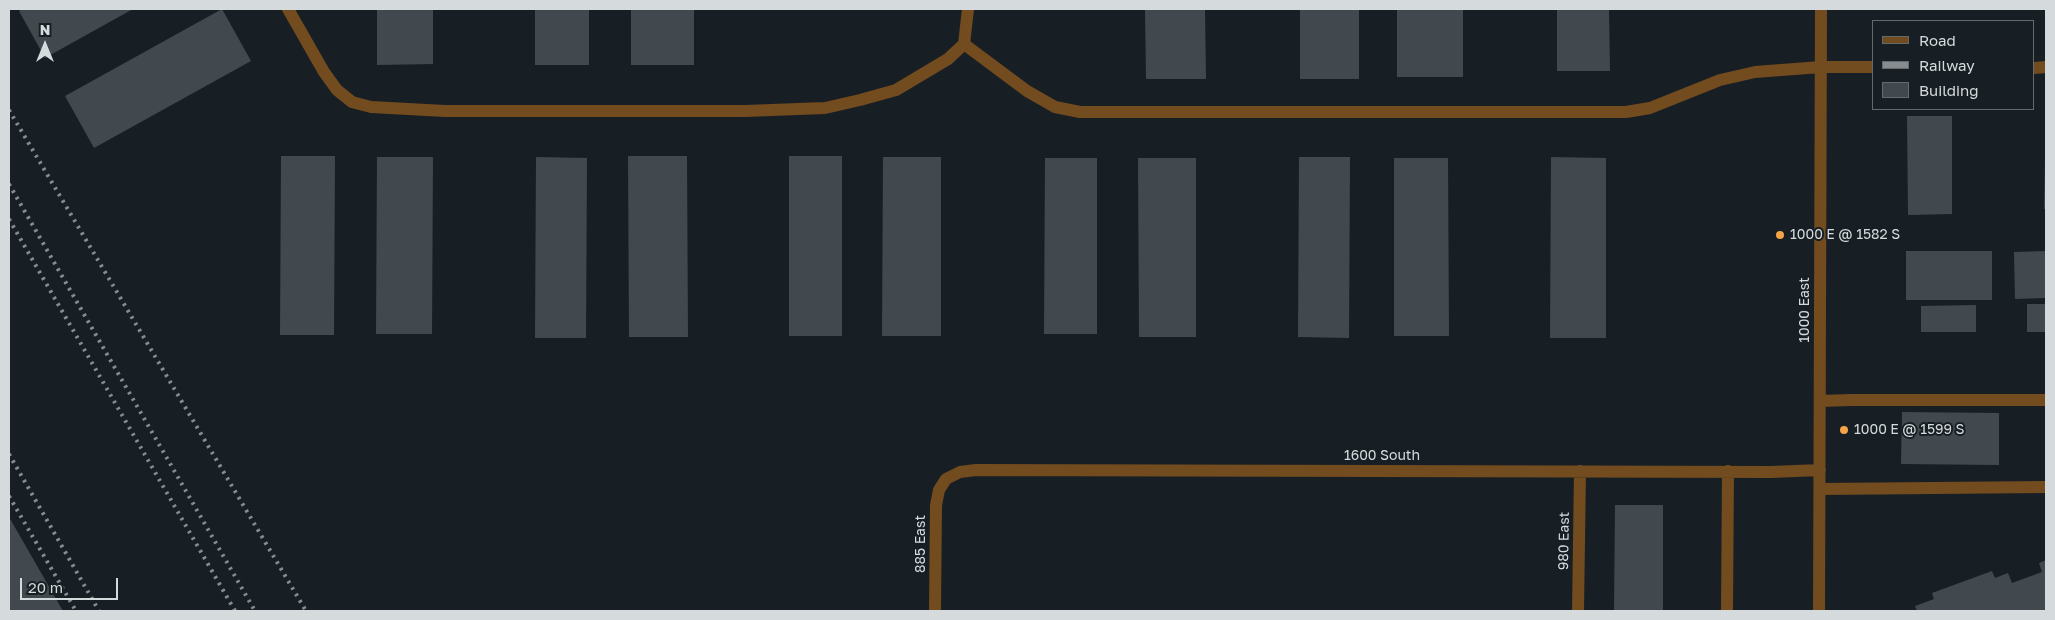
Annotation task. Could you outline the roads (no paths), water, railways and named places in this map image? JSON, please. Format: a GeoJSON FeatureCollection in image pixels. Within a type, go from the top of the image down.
{"type":"FeatureCollection","features":[{"type":"Feature","properties":{"kind":"street"},"geometry":{"type":"LineString","coordinates":[[288,9],[324,72],[337,90],[352,102],[371,107],[402,109],[493,111],[736,111],[825,108],[896,90],[948,59],[964,44],[968,9]]}},
{"type":"Feature","properties":{"kind":"street","name":"1000 East"},"geometry":{"type":"LineString","coordinates":[[1819,611],[1821,9]]}},
{"type":"Feature","properties":{"kind":"street"},"geometry":{"type":"LineString","coordinates":[[964,44],[1027,91],[1055,107],[1080,112],[1626,112],[1650,108],[1720,80],[1755,72],[1821,67],[1872,67]]}},
{"type":"Feature","properties":{"kind":"street"},"geometry":{"type":"LineString","coordinates":[[1820,402],[1851,400],[2046,400]]}},
{"type":"Feature","properties":{"kind":"street","name":"1600 South"},"geometry":{"type":"LineString","coordinates":[[946,479],[960,472],[976,470],[1728,472],[1820,470]]}},
{"type":"Feature","properties":{"kind":"street","name":"980 East"},"geometry":{"type":"LineString","coordinates":[[1578,611],[1580,471]]}},
{"type":"Feature","properties":{"kind":"street"},"geometry":{"type":"LineString","coordinates":[[1727,611],[1728,472]]}},
{"type":"Feature","properties":{"kind":"street","name":"885 East"},"geometry":{"type":"LineString","coordinates":[[935,611],[936,505],[939,490],[946,479]]}},
{"type":"Feature","properties":{"kind":"street"},"geometry":{"type":"LineString","coordinates":[[1820,489],[2046,487]]}},
{"type":"Feature","properties":{"kind":"railway"},"geometry":{"type":"LineString","coordinates":[[9,110],[306,611]]}},
{"type":"Feature","properties":{"kind":"railway"},"geometry":{"type":"LineString","coordinates":[[9,184],[255,611]]}},
{"type":"Feature","properties":{"kind":"railway"},"geometry":{"type":"LineString","coordinates":[[9,219],[235,611]]}},
{"type":"Feature","properties":{"kind":"railway"},"geometry":{"type":"LineString","coordinates":[[9,454],[99,611]]}},
{"type":"Feature","properties":{"kind":"railway"},"geometry":{"type":"LineString","coordinates":[[9,496],[76,611]]}},
{"type":"Feature","properties":{"kind":"place","name":"1000 E @ 1582 S"},"geometry":{"type":"Point","coordinates":[1780,235]}},
{"type":"Feature","properties":{"kind":"place","name":"1000 E @ 1599 S"},"geometry":{"type":"Point","coordinates":[1844,430]}}]}
